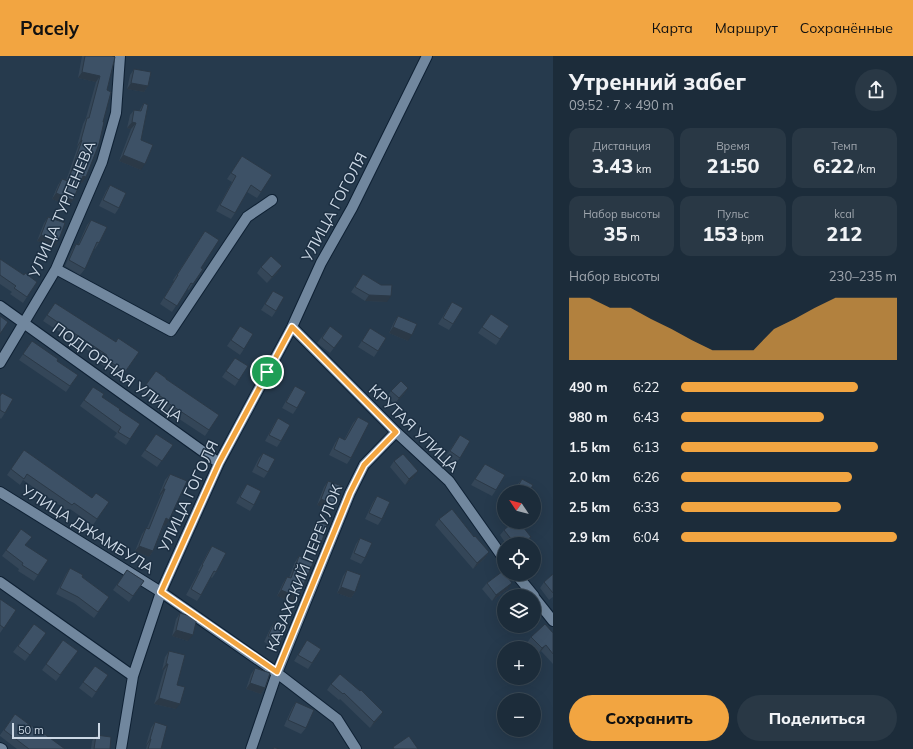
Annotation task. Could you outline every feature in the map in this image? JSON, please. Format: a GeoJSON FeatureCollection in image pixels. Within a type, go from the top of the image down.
{"type":"FeatureCollection","features":[{"type":"Feature","properties":{"kind":"street","name":"УЛИЦА ТУРГЕНЕВА"},"geometry":{"type":"LineString","coordinates":[[0,363],[56,269],[102,162],[116,113],[120,56]]}},
{"type":"Feature","properties":{"kind":"street","name":"УЛИЦА ГОГОЛЯ"},"geometry":{"type":"LineString","coordinates":[[121,749],[133,676],[161,592],[219,463],[292,327],[321,263],[352,208],[427,56]]}},
{"type":"Feature","properties":{"kind":"street"},"geometry":{"type":"LineString","coordinates":[[56,269],[171,331],[247,217],[272,200]]}},
{"type":"Feature","properties":{"kind":"street","name":"ПОДГОРНАЯ УЛИЦА"},"geometry":{"type":"LineString","coordinates":[[0,306],[219,463]]}},
{"type":"Feature","properties":{"kind":"street","name":"КРУТАЯ УЛИЦА"},"geometry":{"type":"LineString","coordinates":[[292,327],[396,432],[449,481],[497,549]]}},
{"type":"Feature","properties":{"kind":"street","name":"КАЗАХСКИЙ ПЕРЕУЛОК"},"geometry":{"type":"LineString","coordinates":[[251,749],[277,672],[350,493],[364,465],[396,432]]}},
{"type":"Feature","properties":{"kind":"street","name":"УЛИЦА ДЖАМБУЛА"},"geometry":{"type":"LineString","coordinates":[[0,492],[161,592],[277,672],[337,719],[356,749]]}},
{"type":"Feature","properties":{"kind":"street"},"geometry":{"type":"LineString","coordinates":[[522,581],[528,589]]}},
{"type":"Feature","properties":{"kind":"street"},"geometry":{"type":"LineString","coordinates":[[0,582],[133,676]]}},
{"type":"Feature","properties":{"kind":"street"},"geometry":{"type":"LineString","coordinates":[[541,605],[553,621]]}},
{"type":"Feature","properties":{"kind":"building"},"geometry":{"type":"Polygon","coordinates":[[[85,56],[115,57],[107,90],[111,92],[99,144],[86,177],[83,176],[73,200],[56,193],[62,179],[68,181],[82,140],[87,118],[89,118],[100,76],[82,72],[85,56]]]}},
{"type":"Feature","properties":{"kind":"building"},"geometry":{"type":"Polygon","coordinates":[[[134,69],[151,72],[148,86],[131,83],[134,69]]]}},
{"type":"Feature","properties":{"kind":"building"},"geometry":{"type":"Polygon","coordinates":[[[144,103],[148,105],[141,140],[153,145],[145,164],[123,155],[136,123],[132,122],[134,110],[141,111],[144,103]]]}},
{"type":"Feature","properties":{"kind":"building"},"geometry":{"type":"Polygon","coordinates":[[[242,156],[272,175],[261,192],[251,185],[235,213],[220,205],[236,176],[231,173],[242,156]]]}},
{"type":"Feature","properties":{"kind":"building"},"geometry":{"type":"Polygon","coordinates":[[[110,185],[126,193],[119,208],[103,200],[110,185]]]}},
{"type":"Feature","properties":{"kind":"building"},"geometry":{"type":"Polygon","coordinates":[[[48,217],[65,223],[58,242],[41,235],[48,217]]]}},
{"type":"Feature","properties":{"kind":"building"},"geometry":{"type":"Polygon","coordinates":[[[91,220],[107,227],[99,243],[97,242],[85,269],[69,260],[76,244],[79,245],[91,220]]]}},
{"type":"Feature","properties":{"kind":"building"},"geometry":{"type":"Polygon","coordinates":[[[205,231],[219,240],[201,268],[203,269],[193,284],[191,283],[177,306],[164,298],[205,231]]]}},
{"type":"Feature","properties":{"kind":"building"},"geometry":{"type":"Polygon","coordinates":[[[271,256],[282,266],[272,277],[261,267],[271,256]]]}},
{"type":"Feature","properties":{"kind":"building"},"geometry":{"type":"Polygon","coordinates":[[[0,259],[24,275],[25,273],[37,282],[27,297],[14,288],[16,286],[0,275],[0,259]]]}},
{"type":"Feature","properties":{"kind":"building"},"geometry":{"type":"Polygon","coordinates":[[[363,274],[381,285],[392,285],[391,296],[369,295],[355,287],[363,274]]]}},
{"type":"Feature","properties":{"kind":"building"},"geometry":{"type":"Polygon","coordinates":[[[273,291],[284,297],[276,311],[265,304],[273,291]]]}},
{"type":"Feature","properties":{"kind":"building"},"geometry":{"type":"Polygon","coordinates":[[[452,302],[463,308],[453,324],[443,318],[452,302]]]}},
{"type":"Feature","properties":{"kind":"building"},"geometry":{"type":"Polygon","coordinates":[[[55,303],[116,342],[118,338],[139,352],[125,372],[105,358],[107,355],[47,315],[55,303]]]}},
{"type":"Feature","properties":{"kind":"building"},"geometry":{"type":"Polygon","coordinates":[[[491,314],[509,326],[500,339],[482,327],[491,314]]]}},
{"type":"Feature","properties":{"kind":"building"},"geometry":{"type":"Polygon","coordinates":[[[0,316],[8,322],[0,334],[0,316]]]}},
{"type":"Feature","properties":{"kind":"building"},"geometry":{"type":"Polygon","coordinates":[[[398,316],[417,324],[412,335],[393,327],[398,316]]]}},
{"type":"Feature","properties":{"kind":"building"},"geometry":{"type":"Polygon","coordinates":[[[240,326],[253,334],[244,349],[231,340],[240,326]]]}},
{"type":"Feature","properties":{"kind":"building"},"geometry":{"type":"Polygon","coordinates":[[[330,326],[343,336],[334,348],[322,338],[330,326]]]}},
{"type":"Feature","properties":{"kind":"building"},"geometry":{"type":"Polygon","coordinates":[[[370,328],[386,338],[378,351],[362,341],[370,328]]]}},
{"type":"Feature","properties":{"kind":"building"},"geometry":{"type":"Polygon","coordinates":[[[32,341],[58,359],[57,361],[78,375],[70,386],[23,354],[32,341]]]}},
{"type":"Feature","properties":{"kind":"building"},"geometry":{"type":"Polygon","coordinates":[[[235,358],[248,366],[239,380],[226,371],[235,358]]]}},
{"type":"Feature","properties":{"kind":"building"},"geometry":{"type":"Polygon","coordinates":[[[156,371],[219,415],[209,430],[145,386],[156,371]]]}},
{"type":"Feature","properties":{"kind":"building"},"geometry":{"type":"Polygon","coordinates":[[[401,381],[408,388],[399,398],[391,391],[401,381]]]}},
{"type":"Feature","properties":{"kind":"building"},"geometry":{"type":"Polygon","coordinates":[[[295,386],[306,392],[297,408],[286,402],[295,386]]]}},
{"type":"Feature","properties":{"kind":"building"},"geometry":{"type":"Polygon","coordinates":[[[93,387],[104,394],[102,397],[140,424],[130,439],[118,432],[121,427],[84,400],[93,387]]]}},
{"type":"Feature","properties":{"kind":"building"},"geometry":{"type":"Polygon","coordinates":[[[2,393],[13,399],[5,413],[0,410],[0,396],[2,393]]]}},
{"type":"Feature","properties":{"kind":"building"},"geometry":{"type":"Polygon","coordinates":[[[358,417],[369,423],[351,458],[334,449],[339,437],[345,440],[358,417]]]}},
{"type":"Feature","properties":{"kind":"building"},"geometry":{"type":"Polygon","coordinates":[[[278,418],[290,425],[281,441],[269,435],[278,418]]]}},
{"type":"Feature","properties":{"kind":"building"},"geometry":{"type":"Polygon","coordinates":[[[156,434],[173,445],[162,461],[145,450],[156,434]]]}},
{"type":"Feature","properties":{"kind":"building"},"geometry":{"type":"Polygon","coordinates":[[[460,435],[470,441],[460,458],[450,451],[460,435]]]}},
{"type":"Feature","properties":{"kind":"building"},"geometry":{"type":"Polygon","coordinates":[[[24,450],[92,498],[96,493],[109,502],[97,519],[74,503],[72,505],[27,474],[24,479],[11,469],[24,450]]]}},
{"type":"Feature","properties":{"kind":"building"},"geometry":{"type":"Polygon","coordinates":[[[263,453],[275,459],[268,472],[257,466],[263,453]]]}},
{"type":"Feature","properties":{"kind":"building"},"geometry":{"type":"Polygon","coordinates":[[[403,454],[418,471],[409,479],[394,461],[403,454]]]}},
{"type":"Feature","properties":{"kind":"building"},"geometry":{"type":"Polygon","coordinates":[[[485,464],[505,475],[499,485],[497,485],[496,490],[475,479],[485,464]]]}},
{"type":"Feature","properties":{"kind":"building"},"geometry":{"type":"Polygon","coordinates":[[[170,474],[187,481],[169,520],[166,518],[153,551],[139,546],[146,528],[149,529],[170,474]]]}},
{"type":"Feature","properties":{"kind":"building"},"geometry":{"type":"Polygon","coordinates":[[[522,479],[533,485],[519,485],[522,479]]]}},
{"type":"Feature","properties":{"kind":"building"},"geometry":{"type":"Polygon","coordinates":[[[328,481],[342,486],[335,505],[321,499],[328,481]]]}},
{"type":"Feature","properties":{"kind":"building"},"geometry":{"type":"Polygon","coordinates":[[[247,484],[261,491],[254,505],[240,497],[247,484]]]}},
{"type":"Feature","properties":{"kind":"building"},"geometry":{"type":"Polygon","coordinates":[[[377,496],[390,502],[382,519],[369,513],[377,496]]]}},
{"type":"Feature","properties":{"kind":"building"},"geometry":{"type":"Polygon","coordinates":[[[452,509],[474,537],[475,536],[489,552],[477,563],[439,519],[452,509]]]}},
{"type":"Feature","properties":{"kind":"building"},"geometry":{"type":"Polygon","coordinates":[[[317,521],[327,525],[322,541],[311,537],[317,521]]]}},
{"type":"Feature","properties":{"kind":"building"},"geometry":{"type":"Polygon","coordinates":[[[21,529],[32,537],[25,545],[48,560],[38,575],[22,565],[23,563],[6,550],[21,529]]]}},
{"type":"Feature","properties":{"kind":"building"},"geometry":{"type":"Polygon","coordinates":[[[525,529],[531,537],[510,537],[504,530],[525,529]]]}},
{"type":"Feature","properties":{"kind":"building"},"geometry":{"type":"Polygon","coordinates":[[[360,538],[372,543],[365,558],[354,553],[360,538]]]}},
{"type":"Feature","properties":{"kind":"building"},"geometry":{"type":"Polygon","coordinates":[[[212,546],[226,553],[201,595],[191,589],[212,546]]]}},
{"type":"Feature","properties":{"kind":"building"},"geometry":{"type":"Polygon","coordinates":[[[299,556],[314,561],[298,597],[281,590],[287,577],[291,578],[299,556]]]}},
{"type":"Feature","properties":{"kind":"building"},"geometry":{"type":"Polygon","coordinates":[[[70,568],[83,575],[82,577],[109,597],[98,612],[78,597],[60,588],[70,568]]]}},
{"type":"Feature","properties":{"kind":"building"},"geometry":{"type":"Polygon","coordinates":[[[127,570],[144,581],[133,596],[117,585],[127,570]]]}},
{"type":"Feature","properties":{"kind":"building"},"geometry":{"type":"Polygon","coordinates":[[[347,570],[361,575],[355,592],[341,587],[347,570]]]}},
{"type":"Feature","properties":{"kind":"building"},"geometry":{"type":"Polygon","coordinates":[[[553,574],[553,593],[544,582],[553,574]]]}},
{"type":"Feature","properties":{"kind":"building"},"geometry":{"type":"Polygon","coordinates":[[[497,576],[497,581],[510,581],[512,583],[504,589],[497,589],[496,595],[487,583],[497,576]]]}},
{"type":"Feature","properties":{"kind":"building"},"geometry":{"type":"Polygon","coordinates":[[[0,599],[16,610],[4,628],[0,625],[0,599]]]}},
{"type":"Feature","properties":{"kind":"building"},"geometry":{"type":"Polygon","coordinates":[[[180,613],[197,618],[193,635],[176,630],[180,613]]]}},
{"type":"Feature","properties":{"kind":"building"},"geometry":{"type":"Polygon","coordinates":[[[275,621],[287,627],[280,642],[268,636],[275,621]]]}},
{"type":"Feature","properties":{"kind":"building"},"geometry":{"type":"Polygon","coordinates":[[[34,624],[46,633],[30,655],[18,646],[34,624]]]}},
{"type":"Feature","properties":{"kind":"building"},"geometry":{"type":"Polygon","coordinates":[[[545,624],[553,633],[553,654],[546,645],[542,648],[541,647],[541,641],[535,641],[531,637],[535,633],[541,633],[541,628],[545,624]]]}},
{"type":"Feature","properties":{"kind":"building"},"geometry":{"type":"Polygon","coordinates":[[[63,640],[78,651],[60,675],[46,664],[63,640]]]}},
{"type":"Feature","properties":{"kind":"building"},"geometry":{"type":"Polygon","coordinates":[[[307,640],[321,649],[312,663],[298,655],[307,640]]]}},
{"type":"Feature","properties":{"kind":"building"},"geometry":{"type":"Polygon","coordinates":[[[169,651],[185,655],[177,685],[185,687],[180,704],[159,698],[168,664],[166,664],[169,651]]]}},
{"type":"Feature","properties":{"kind":"building"},"geometry":{"type":"Polygon","coordinates":[[[95,666],[108,675],[96,692],[83,682],[95,666]]]}},
{"type":"Feature","properties":{"kind":"building"},"geometry":{"type":"Polygon","coordinates":[[[255,668],[270,673],[265,688],[250,683],[255,668]]]}},
{"type":"Feature","properties":{"kind":"building"},"geometry":{"type":"Polygon","coordinates":[[[340,674],[360,691],[361,690],[383,712],[374,722],[344,693],[343,694],[331,684],[340,674]]]}},
{"type":"Feature","properties":{"kind":"building"},"geometry":{"type":"Polygon","coordinates":[[[296,702],[314,710],[306,728],[288,720],[296,702]]]}},
{"type":"Feature","properties":{"kind":"building"},"geometry":{"type":"Polygon","coordinates":[[[15,714],[65,749],[29,749],[4,730],[15,714]]]}},
{"type":"Feature","properties":{"kind":"building"},"geometry":{"type":"Polygon","coordinates":[[[155,722],[167,726],[161,749],[148,749],[150,739],[155,722]]]}},
{"type":"Feature","properties":{"kind":"building"},"geometry":{"type":"Polygon","coordinates":[[[96,735],[111,737],[110,749],[94,749],[96,735]]]}},
{"type":"Feature","properties":{"kind":"building"},"geometry":{"type":"Polygon","coordinates":[[[409,736],[418,749],[394,749],[393,747],[409,736]]]}},
{"type":"Feature","properties":{"kind":"route"},"geometry":{"type":"LineString","coordinates":[[292,327],[396,432],[364,465],[350,493],[277,672],[161,592],[219,463],[267,372],[292,327]]}}]}
